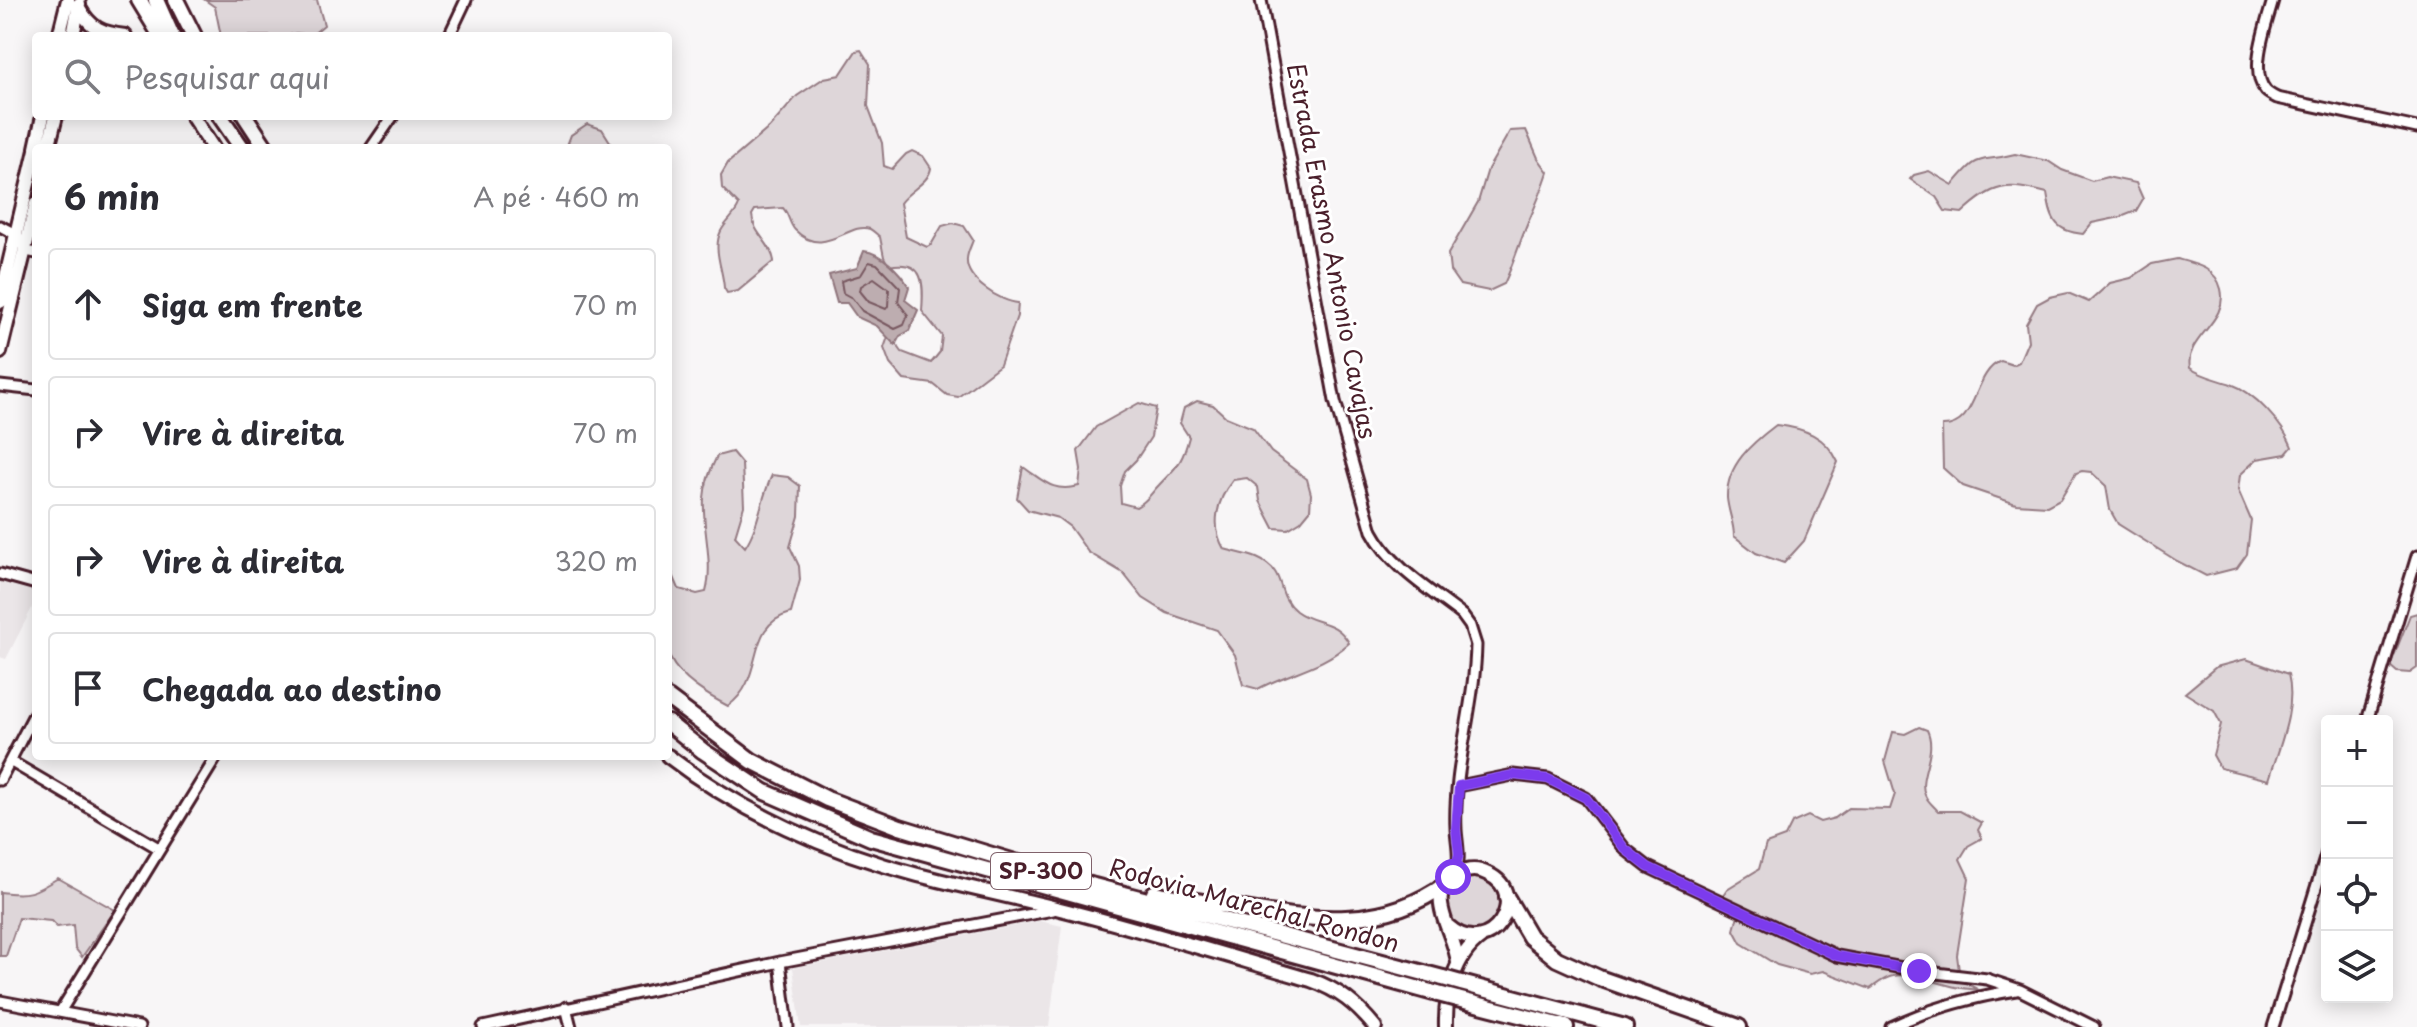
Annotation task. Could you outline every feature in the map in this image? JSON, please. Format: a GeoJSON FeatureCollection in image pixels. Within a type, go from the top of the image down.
{"type":"FeatureCollection","features":[{"type":"Feature","properties":{"kind":"highway"},"geometry":{"type":"LineString","coordinates":[[139,0],[159,32]]}},
{"type":"Feature","properties":{"kind":"highway"},"geometry":{"type":"LineString","coordinates":[[156,0],[170,32]]}},
{"type":"Feature","properties":{"kind":"highway"},"geometry":{"type":"LineString","coordinates":[[176,0],[192,32]]}},
{"type":"Feature","properties":{"kind":"highway"},"geometry":{"type":"LineString","coordinates":[[223,120],[239,144]]}},
{"type":"Feature","properties":{"kind":"highway"},"geometry":{"type":"LineString","coordinates":[[248,120],[263,144]]}},
{"type":"Feature","properties":{"kind":"highway","name":"Rodovia Marechal Rondon"},"geometry":{"type":"LineString","coordinates":[[672,701],[752,761],[827,799],[944,842],[1094,886],[1625,1027]]}},
{"type":"Feature","properties":{"kind":"highway","name":"Rodovia Marechal Rondon"},"geometry":{"type":"LineString","coordinates":[[672,726],[765,792],[871,838],[1438,994],[1452,1003],[1566,1027]]}},
{"type":"Feature","properties":{"kind":"highway"},"geometry":{"type":"LineString","coordinates":[[1094,886],[1131,888],[1317,919],[1352,918],[1398,909],[1414,903],[1450,880]]}},
{"type":"Feature","properties":{"kind":"highway"},"geometry":{"type":"LineString","coordinates":[[1507,898],[1537,946],[1557,959],[1585,973],[1739,1027]]}},
{"type":"Feature","properties":{"kind":"highway"},"geometry":{"type":"LineString","coordinates":[[1528,1017],[1542,1027]]}},
{"type":"Feature","properties":{"kind":"main road"},"geometry":{"type":"LineString","coordinates":[[61,32],[75,3]]}},
{"type":"Feature","properties":{"kind":"main road"},"geometry":{"type":"LineString","coordinates":[[73,32],[75,3]]}},
{"type":"Feature","properties":{"kind":"main road"},"geometry":{"type":"LineString","coordinates":[[75,3],[98,31],[103,32]]}},
{"type":"Feature","properties":{"kind":"main road"},"geometry":{"type":"LineString","coordinates":[[37,144],[42,120]]}},
{"type":"Feature","properties":{"kind":"main road"},"geometry":{"type":"LineString","coordinates":[[49,144],[55,120]]}},
{"type":"Feature","properties":{"kind":"main road"},"geometry":{"type":"LineString","coordinates":[[195,120],[210,144]]}},
{"type":"Feature","properties":{"kind":"main road"},"geometry":{"type":"LineString","coordinates":[[0,302],[32,179]]}},
{"type":"Feature","properties":{"kind":"main road"},"geometry":{"type":"LineString","coordinates":[[0,352],[3,324],[31,252]]}},
{"type":"Feature","properties":{"kind":"main road"},"geometry":{"type":"LineString","coordinates":[[672,759],[760,815],[849,854],[916,874],[1061,909],[1327,986],[1358,1007],[1375,1027]]}},
{"type":"Feature","properties":{"kind":"main road"},"geometry":{"type":"LineString","coordinates":[[1446,1027],[1458,963],[1455,944],[1440,909],[1440,900],[1450,880],[1472,870],[1488,873],[1495,877],[1507,898],[1504,918],[1469,948],[1458,963]]}},
{"type":"Feature","properties":{"kind":"main road"},"geometry":{"type":"LineString","coordinates":[[1448,926],[1464,936],[1483,936]]}},
{"type":"Feature","properties":{"kind":"main road"},"geometry":{"type":"LineString","coordinates":[[1433,1027],[1452,1003]]}},
{"type":"Feature","properties":{"kind":"street"},"geometry":{"type":"LineString","coordinates":[[451,32],[466,0]]}},
{"type":"Feature","properties":{"kind":"street","name":"Estrada Erasmo Antonio Cavajas"},"geometry":{"type":"LineString","coordinates":[[1261,0],[1335,401],[1372,531],[1382,550],[1394,562],[1462,615],[1470,626],[1476,645],[1458,798],[1456,829],[1459,854],[1450,880]]}},
{"type":"Feature","properties":{"kind":"street"},"geometry":{"type":"LineString","coordinates":[[2273,0],[2259,53],[2258,74],[2265,91],[2277,98],[2417,128]]}},
{"type":"Feature","properties":{"kind":"street"},"geometry":{"type":"LineString","coordinates":[[374,144],[390,120]]}},
{"type":"Feature","properties":{"kind":"street"},"geometry":{"type":"LineString","coordinates":[[0,226],[17,235],[31,252]]}},
{"type":"Feature","properties":{"kind":"street"},"geometry":{"type":"LineString","coordinates":[[0,386],[32,390]]}},
{"type":"Feature","properties":{"kind":"street"},"geometry":{"type":"LineString","coordinates":[[2369,715],[2417,556]]}},
{"type":"Feature","properties":{"kind":"street"},"geometry":{"type":"LineString","coordinates":[[0,574],[32,583]]}},
{"type":"Feature","properties":{"kind":"street"},"geometry":{"type":"LineString","coordinates":[[0,780],[32,719]]}},
{"type":"Feature","properties":{"kind":"street"},"geometry":{"type":"LineString","coordinates":[[60,1012],[215,760]]}},
{"type":"Feature","properties":{"kind":"street"},"geometry":{"type":"LineString","coordinates":[[10,761],[160,849]]}},
{"type":"Feature","properties":{"kind":"street"},"geometry":{"type":"LineString","coordinates":[[1459,786],[1513,775],[1548,779],[1586,798],[1625,849],[1648,867],[1837,956],[1987,979],[2020,990],[2094,1027]]}},
{"type":"Feature","properties":{"kind":"street"},"geometry":{"type":"LineString","coordinates":[[1459,854],[1472,870]]}},
{"type":"Feature","properties":{"kind":"street"},"geometry":{"type":"LineString","coordinates":[[2273,1027],[2325,859]]}},
{"type":"Feature","properties":{"kind":"street"},"geometry":{"type":"LineString","coordinates":[[483,1027],[780,962],[1061,909]]}},
{"type":"Feature","properties":{"kind":"street"},"geometry":{"type":"LineString","coordinates":[[780,962],[788,1027]]}},
{"type":"Feature","properties":{"kind":"street"},"geometry":{"type":"LineString","coordinates":[[1891,1027],[1966,1000],[1995,992],[2020,990]]}},
{"type":"Feature","properties":{"kind":"street"},"geometry":{"type":"LineString","coordinates":[[0,1001],[139,1027]]}},
{"type":"Feature","properties":{"kind":"street"},"geometry":{"type":"LineString","coordinates":[[566,1007],[571,1027]]}},
{"type":"Feature","properties":{"kind":"shaded area"},"geometry":{"type":"Polygon","coordinates":[[[205,0],[317,0],[324,25],[316,32],[220,32],[215,7],[205,0]]]}},
{"type":"Feature","properties":{"kind":"shaded area"},"geometry":{"type":"Polygon","coordinates":[[[861,50],[870,64],[868,106],[882,143],[884,166],[892,169],[912,151],[923,156],[931,168],[927,178],[900,203],[906,237],[927,247],[942,226],[953,223],[964,226],[973,240],[967,259],[972,275],[994,294],[1018,303],[1017,316],[1000,365],[958,397],[947,395],[933,384],[904,380],[890,364],[884,348],[888,337],[902,352],[931,363],[940,352],[942,336],[922,311],[922,283],[916,270],[910,266],[889,266],[880,237],[870,229],[862,228],[826,241],[816,241],[795,230],[783,208],[755,210],[753,222],[774,261],[738,291],[727,293],[724,288],[719,238],[739,205],[722,188],[721,175],[728,163],[770,127],[797,96],[824,78],[840,75],[856,51],[861,50]]]}},
{"type":"Feature","properties":{"kind":"shaded area"},"geometry":{"type":"Polygon","coordinates":[[[587,124],[602,129],[611,144],[568,144],[571,135],[587,124]]]}},
{"type":"Feature","properties":{"kind":"shaded area"},"geometry":{"type":"Polygon","coordinates":[[[1526,130],[1548,172],[1507,277],[1504,284],[1489,291],[1460,285],[1450,271],[1448,254],[1478,202],[1488,169],[1510,131],[1526,130]]]}},
{"type":"Feature","properties":{"kind":"shaded area"},"geometry":{"type":"Polygon","coordinates":[[[2015,154],[2048,161],[2062,170],[2092,181],[2107,177],[2136,183],[2143,199],[2136,211],[2092,223],[2083,234],[2060,227],[2050,210],[2047,193],[2021,187],[2001,188],[1983,196],[1962,213],[1945,211],[1936,197],[1910,179],[1929,171],[1953,185],[1980,160],[2015,154]]]}},
{"type":"Feature","properties":{"kind":"shaded area"},"geometry":{"type":"Polygon","coordinates":[[[2177,259],[2210,272],[2221,289],[2219,311],[2193,347],[2190,368],[2249,394],[2275,419],[2292,447],[2286,454],[2257,459],[2240,475],[2238,490],[2251,520],[2247,554],[2237,568],[2206,576],[2118,524],[2110,510],[2106,486],[2091,472],[2076,473],[2060,499],[2047,506],[2016,504],[1963,486],[1943,468],[1942,426],[1954,424],[1963,418],[1992,367],[2001,361],[2013,365],[2019,362],[2028,341],[2026,324],[2037,304],[2068,293],[2089,302],[2110,283],[2131,278],[2152,264],[2177,259]]]}},
{"type":"Feature","properties":{"kind":"shaded area"},"geometry":{"type":"Polygon","coordinates":[[[1197,401],[1213,405],[1226,417],[1253,428],[1271,452],[1307,479],[1311,494],[1310,510],[1301,521],[1288,529],[1274,528],[1260,501],[1258,487],[1247,478],[1233,480],[1217,514],[1224,549],[1251,556],[1270,566],[1284,596],[1296,611],[1338,630],[1349,643],[1317,664],[1258,689],[1243,685],[1235,655],[1217,630],[1167,613],[1143,598],[1123,573],[1088,552],[1070,527],[1058,518],[1028,510],[1017,498],[1023,467],[1055,487],[1079,486],[1081,469],[1078,451],[1096,427],[1139,403],[1156,408],[1151,437],[1125,471],[1120,486],[1121,503],[1136,507],[1146,500],[1181,459],[1189,437],[1180,423],[1184,408],[1197,401]]]}},
{"type":"Feature","properties":{"kind":"shaded area"},"geometry":{"type":"Polygon","coordinates":[[[1776,425],[1813,435],[1827,446],[1838,462],[1804,541],[1784,563],[1756,553],[1734,536],[1727,498],[1731,475],[1742,456],[1776,425]]]}},
{"type":"Feature","properties":{"kind":"shaded area"},"geometry":{"type":"Polygon","coordinates":[[[732,452],[742,464],[744,506],[735,536],[745,547],[754,530],[772,475],[788,477],[800,486],[799,516],[790,547],[799,566],[800,580],[791,613],[766,629],[748,681],[728,706],[695,686],[672,661],[672,572],[679,589],[697,594],[706,592],[709,569],[704,498],[717,456],[732,452]]]}},
{"type":"Feature","properties":{"kind":"shaded area"},"geometry":{"type":"Polygon","coordinates":[[[0,582],[32,591],[32,608],[6,659],[0,657],[0,582]]]}},
{"type":"Feature","properties":{"kind":"shaded area"},"geometry":{"type":"Polygon","coordinates":[[[2417,613],[2417,668],[2410,673],[2397,672],[2390,666],[2410,615],[2417,613]]]}},
{"type":"Feature","properties":{"kind":"shaded area"},"geometry":{"type":"Polygon","coordinates":[[[2246,659],[2288,674],[2289,714],[2269,780],[2220,768],[2213,755],[2221,724],[2214,711],[2185,693],[2216,667],[2246,659]]]}},
{"type":"Feature","properties":{"kind":"shaded area"},"geometry":{"type":"Polygon","coordinates":[[[1919,727],[1927,730],[1930,739],[1923,780],[1927,799],[1938,811],[1960,811],[1982,823],[1978,830],[1982,838],[1968,846],[1960,859],[1969,878],[1957,955],[1960,979],[1977,989],[1903,975],[1887,978],[1870,989],[1823,971],[1810,974],[1777,965],[1741,943],[1734,930],[1738,915],[1725,903],[1723,895],[1727,889],[1759,869],[1766,844],[1785,837],[1792,823],[1808,816],[1820,822],[1835,818],[1849,808],[1890,809],[1895,794],[1885,761],[1893,732],[1905,734],[1919,727]]]}},
{"type":"Feature","properties":{"kind":"shaded area"},"geometry":{"type":"Polygon","coordinates":[[[1474,877],[1493,885],[1501,904],[1493,923],[1474,931],[1455,923],[1447,904],[1455,885],[1474,877]]]}},
{"type":"Feature","properties":{"kind":"shaded area"},"geometry":{"type":"Polygon","coordinates":[[[58,878],[115,910],[82,957],[75,948],[73,925],[57,927],[51,921],[19,918],[6,956],[0,956],[0,892],[30,892],[58,878]]]}},
{"type":"Feature","properties":{"kind":"shaded area"},"geometry":{"type":"Polygon","coordinates":[[[1040,921],[1062,926],[1049,1027],[801,1027],[793,968],[1040,921]]]}},
{"type":"Feature","properties":{"kind":"water"},"geometry":{"type":"Polygon","coordinates":[[[864,251],[884,259],[896,270],[909,287],[905,300],[918,310],[909,331],[900,336],[895,345],[877,326],[857,317],[847,303],[837,303],[829,275],[857,268],[864,251]]]}},
{"type":"Feature","properties":{"kind":"route"},"geometry":{"type":"LineString","coordinates":[[1453,877],[1459,854],[1456,829],[1459,786],[1513,775],[1548,779],[1586,798],[1625,849],[1648,867],[1837,956],[1919,971]]}}]}
